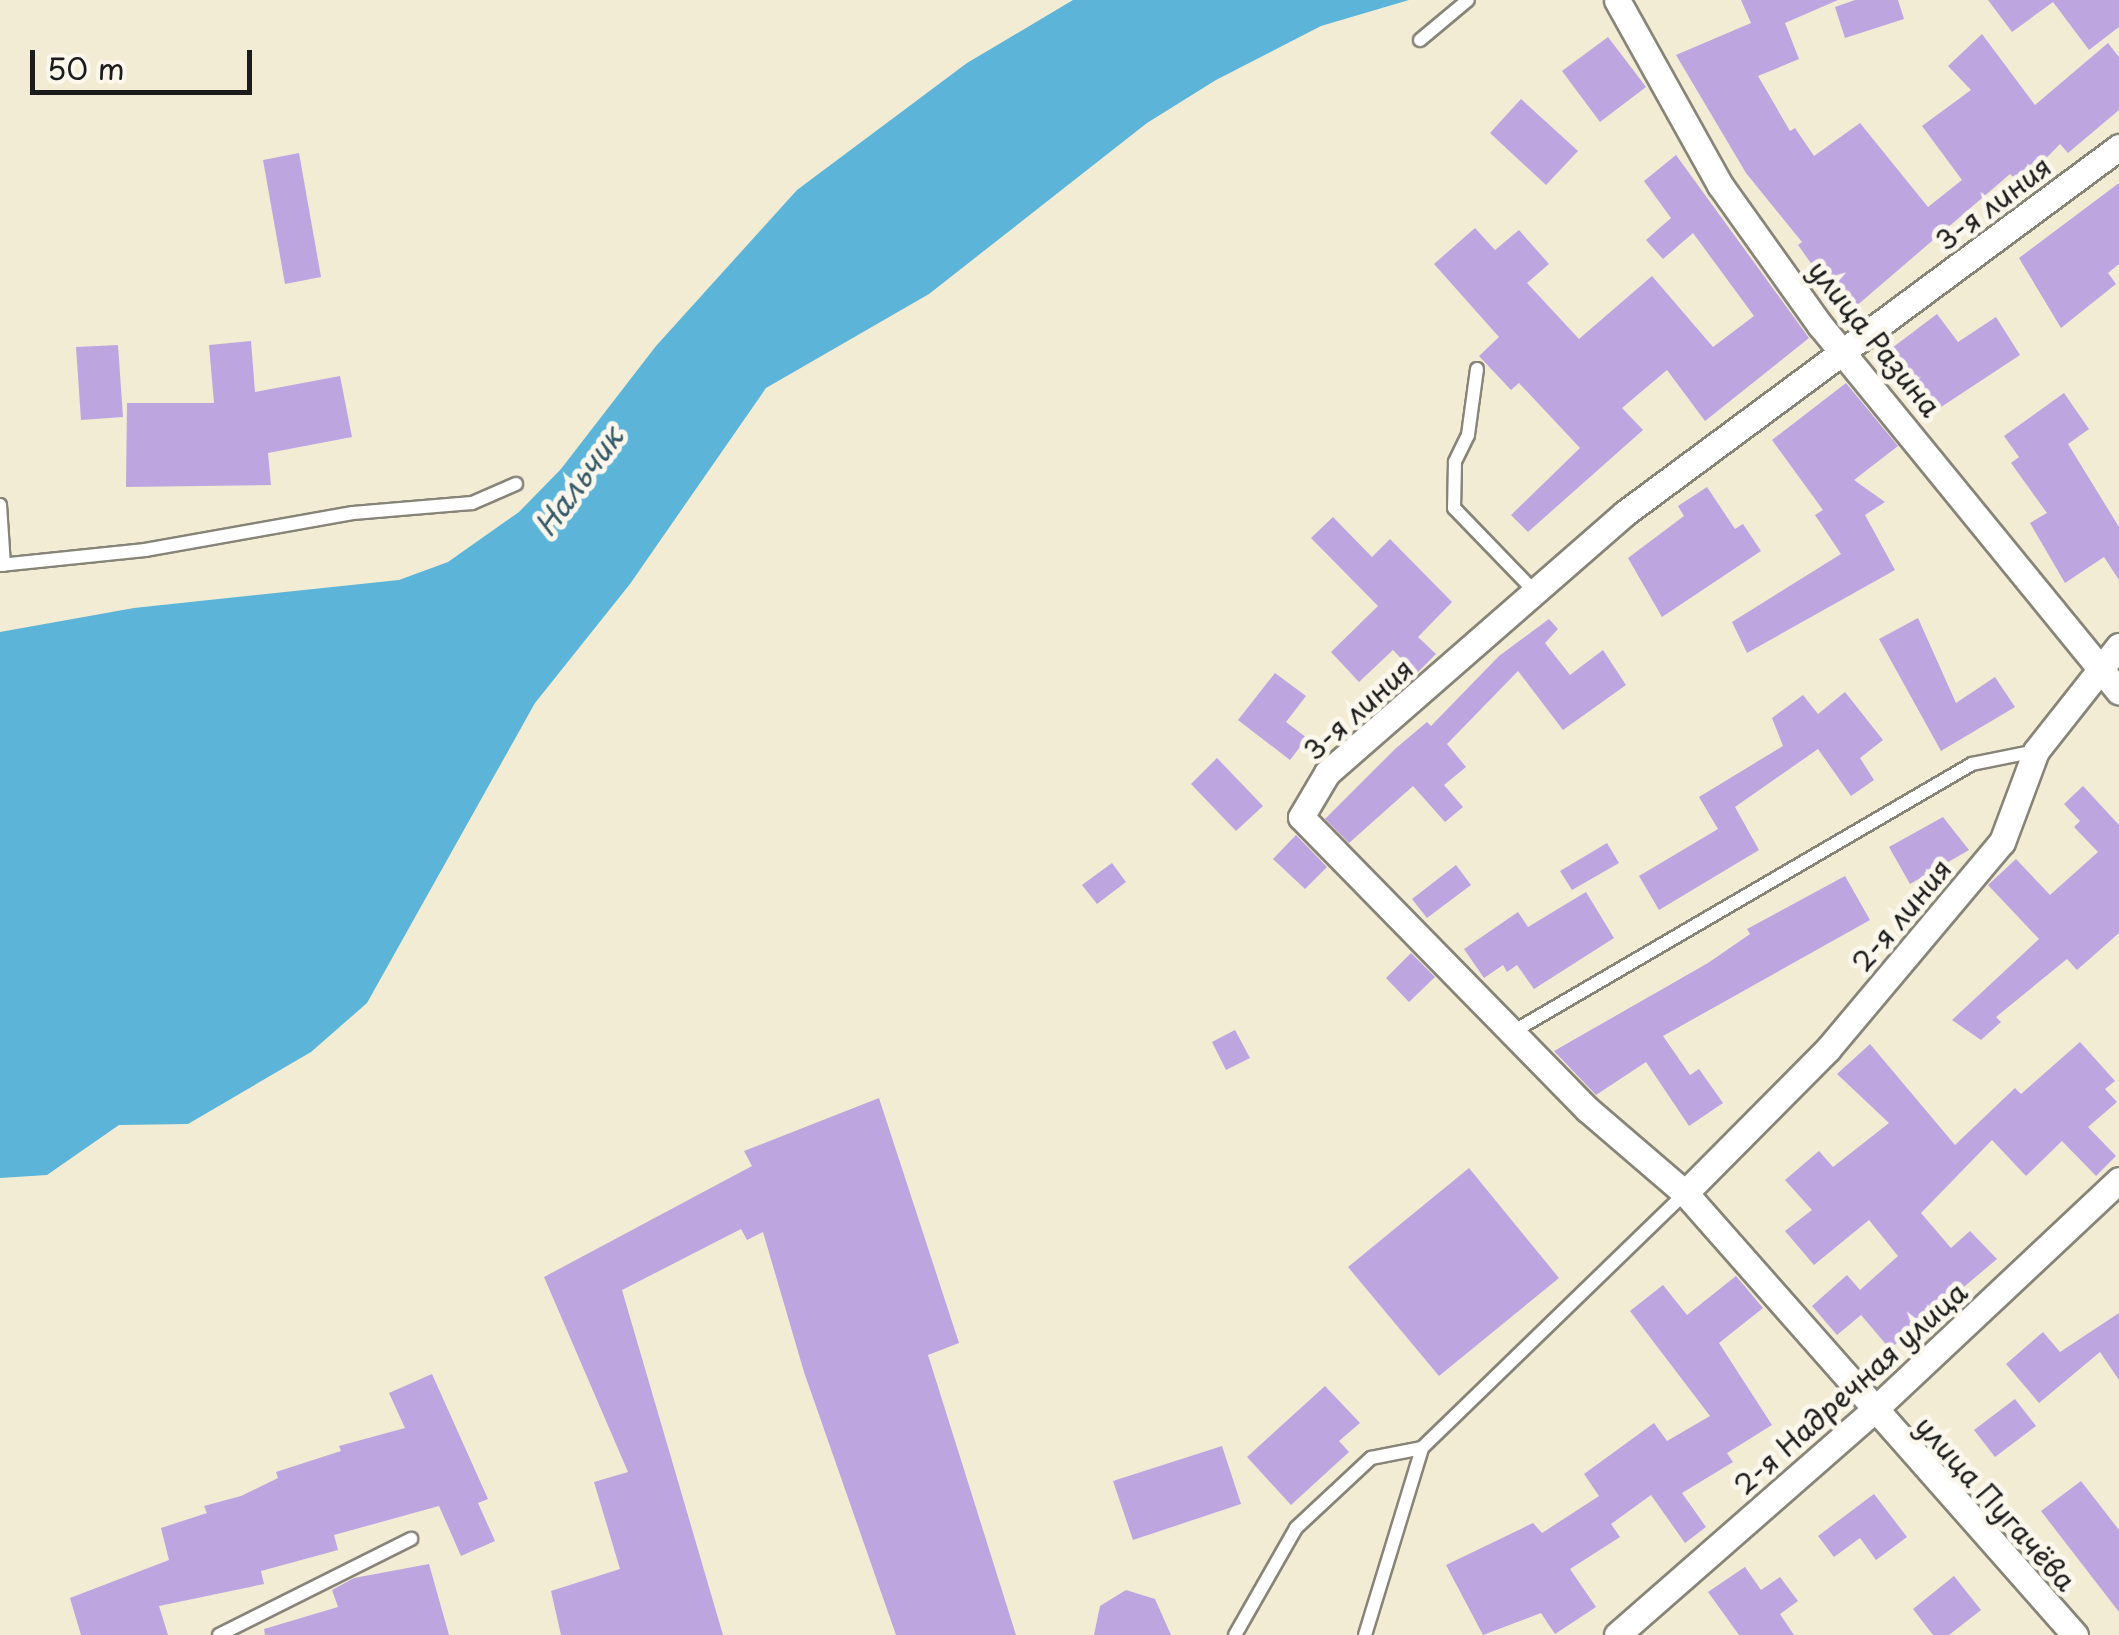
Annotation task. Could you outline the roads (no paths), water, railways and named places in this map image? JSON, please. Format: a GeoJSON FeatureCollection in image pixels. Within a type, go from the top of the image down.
{"type":"FeatureCollection","features":[{"type":"Feature","properties":{"kind":"street","name":"улица Разина"},"geometry":{"type":"LineString","coordinates":[[1617,0],[1720,185],[1843,352],[2110,682]]}},
{"type":"Feature","properties":{"kind":"street","name":"3-я линия"},"geometry":{"type":"LineString","coordinates":[[1873,1411],[1685,1193],[1588,1110],[1516,1030],[1300,817],[1327,772],[1625,513],[2119,147]]}},
{"type":"Feature","properties":{"kind":"street","name":"2-я линия"},"geometry":{"type":"LineString","coordinates":[[1685,1193],[1828,1049],[2002,842],[2036,751],[2110,682],[2119,646]]}},
{"type":"Feature","properties":{"kind":"street","name":"2-я Надречная улица"},"geometry":{"type":"LineString","coordinates":[[1617,1635],[1873,1411],[2119,1180]]}},
{"type":"Feature","properties":{"kind":"street","name":"улица Пугачёва"},"geometry":{"type":"LineString","coordinates":[[1873,1411],[2075,1635]]}},
{"type":"Feature","properties":{"kind":"lane"},"geometry":{"type":"LineString","coordinates":[[1420,40],[1468,0]]}},
{"type":"Feature","properties":{"kind":"lane"},"geometry":{"type":"LineString","coordinates":[[1478,369],[1468,435],[1455,462],[1454,508],[1535,592]]}},
{"type":"Feature","properties":{"kind":"lane"},"geometry":{"type":"LineString","coordinates":[[0,505],[2,565],[145,550],[352,513],[472,503],[516,484]]}},
{"type":"Feature","properties":{"kind":"lane"},"geometry":{"type":"LineString","coordinates":[[1516,1030],[1972,764],[2036,751]]}},
{"type":"Feature","properties":{"kind":"lane"},"geometry":{"type":"LineString","coordinates":[[1366,1635],[1422,1448],[1685,1193]]}},
{"type":"Feature","properties":{"kind":"lane"},"geometry":{"type":"LineString","coordinates":[[1235,1635],[1296,1528],[1371,1458],[1422,1448]]}},
{"type":"Feature","properties":{"kind":"lane"},"geometry":{"type":"LineString","coordinates":[[220,1635],[411,1539]]}},
{"type":"Feature","properties":{"kind":"water","name":"Нальчик"},"geometry":{"type":"Polygon","coordinates":[[[1073,0],[1409,0],[1321,26],[1216,80],[1147,123],[929,294],[766,388],[630,584],[535,703],[367,1003],[311,1052],[188,1124],[119,1125],[47,1175],[0,1178],[0,632],[134,608],[399,580],[448,562],[519,512],[561,469],[656,346],[797,190],[967,63],[1073,0]]]}}]}
